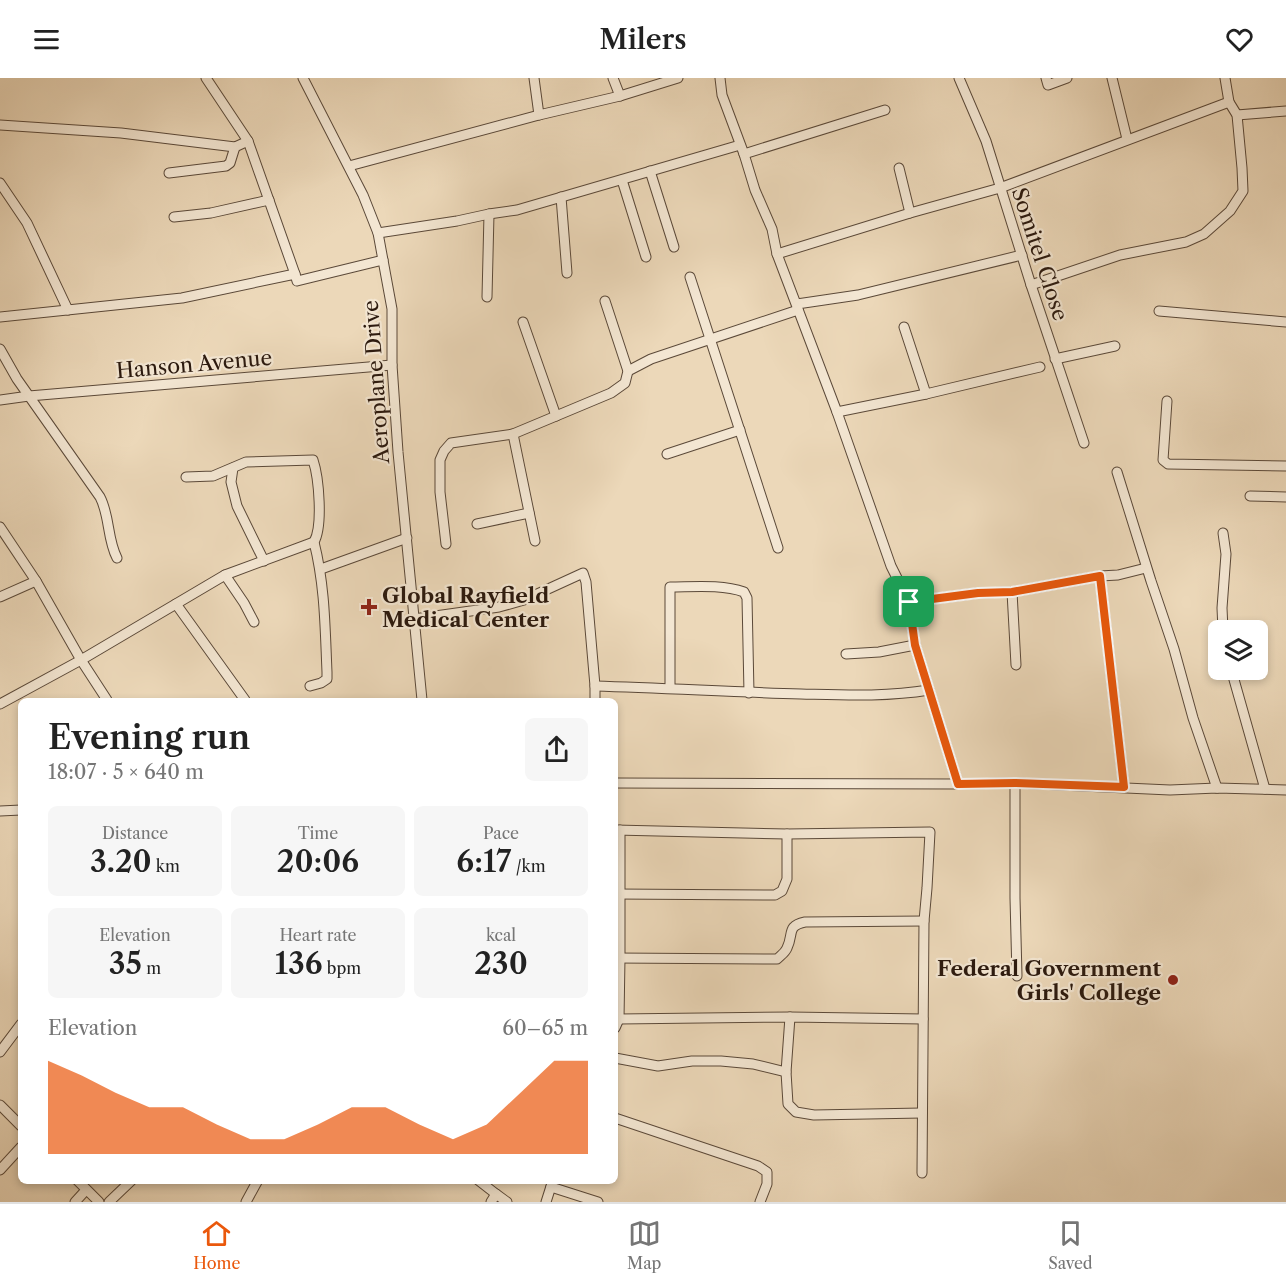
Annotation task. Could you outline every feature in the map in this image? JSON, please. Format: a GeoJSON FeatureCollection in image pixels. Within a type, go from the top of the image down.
{"type":"FeatureCollection","features":[{"type":"Feature","properties":{"kind":"street"},"geometry":{"type":"LineString","coordinates":[[206,78],[248,141],[297,281],[383,260]]}},
{"type":"Feature","properties":{"kind":"street","name":"Aeroplane Drive"},"geometry":{"type":"LineString","coordinates":[[303,78],[349,166],[378,233],[392,309],[392,365],[398,452],[422,698]]}},
{"type":"Feature","properties":{"kind":"street"},"geometry":{"type":"LineString","coordinates":[[534,78],[539,115]]}},
{"type":"Feature","properties":{"kind":"street"},"geometry":{"type":"LineString","coordinates":[[613,78],[620,96]]}},
{"type":"Feature","properties":{"kind":"street"},"geometry":{"type":"LineString","coordinates":[[349,166],[539,115],[620,96],[678,78]]}},
{"type":"Feature","properties":{"kind":"street"},"geometry":{"type":"LineString","coordinates":[[720,78],[722,95],[755,190],[772,229],[777,254],[837,412],[891,566],[909,602],[915,645],[958,784]]}},
{"type":"Feature","properties":{"kind":"street","name":"Somitel Close"},"geometry":{"type":"LineString","coordinates":[[959,78],[981,128],[1084,443]]}},
{"type":"Feature","properties":{"kind":"street"},"geometry":{"type":"LineString","coordinates":[[1046,78],[1048,85],[1067,78]]}},
{"type":"Feature","properties":{"kind":"street"},"geometry":{"type":"LineString","coordinates":[[1112,78],[1127,139]]}},
{"type":"Feature","properties":{"kind":"street"},"geometry":{"type":"LineString","coordinates":[[1031,285],[1120,255],[1186,242],[1204,234],[1230,212],[1242,191],[1242,168],[1238,114],[1229,102],[1225,78]]}},
{"type":"Feature","properties":{"kind":"street"},"geometry":{"type":"LineString","coordinates":[[777,254],[909,213],[1000,188],[1229,102]]}},
{"type":"Feature","properties":{"kind":"street"},"geometry":{"type":"LineString","coordinates":[[378,233],[517,210],[650,171],[742,150],[885,110]]}},
{"type":"Feature","properties":{"kind":"street"},"geometry":{"type":"LineString","coordinates":[[1238,114],[1286,111]]}},
{"type":"Feature","properties":{"kind":"street"},"geometry":{"type":"LineString","coordinates":[[0,125],[121,133],[235,147],[248,141]]}},
{"type":"Feature","properties":{"kind":"street"},"geometry":{"type":"LineString","coordinates":[[169,173],[226,166],[230,163],[235,147]]}},
{"type":"Feature","properties":{"kind":"street"},"geometry":{"type":"LineString","coordinates":[[899,168],[909,213]]}},
{"type":"Feature","properties":{"kind":"street"},"geometry":{"type":"LineString","coordinates":[[650,171],[674,247]]}},
{"type":"Feature","properties":{"kind":"street"},"geometry":{"type":"LineString","coordinates":[[622,180],[646,257]]}},
{"type":"Feature","properties":{"kind":"street"},"geometry":{"type":"LineString","coordinates":[[0,183],[27,223],[68,310]]}},
{"type":"Feature","properties":{"kind":"street"},"geometry":{"type":"LineString","coordinates":[[561,197],[567,273]]}},
{"type":"Feature","properties":{"kind":"street"},"geometry":{"type":"LineString","coordinates":[[174,217],[210,213],[269,200]]}},
{"type":"Feature","properties":{"kind":"street"},"geometry":{"type":"LineString","coordinates":[[487,297],[489,214]]}},
{"type":"Feature","properties":{"kind":"street"},"geometry":{"type":"LineString","coordinates":[[628,371],[651,359],[797,307],[858,295],[1022,255]]}},
{"type":"Feature","properties":{"kind":"street"},"geometry":{"type":"LineString","coordinates":[[0,317],[182,298],[295,274]]}},
{"type":"Feature","properties":{"kind":"street"},"geometry":{"type":"LineString","coordinates":[[690,277],[778,548]]}},
{"type":"Feature","properties":{"kind":"street"},"geometry":{"type":"LineString","coordinates":[[446,544],[440,492],[440,460],[450,443],[513,434],[611,393],[625,383],[628,371],[606,301]]}},
{"type":"Feature","properties":{"kind":"street"},"geometry":{"type":"LineString","coordinates":[[1159,311],[1286,322]]}},
{"type":"Feature","properties":{"kind":"street"},"geometry":{"type":"LineString","coordinates":[[523,322],[556,416]]}},
{"type":"Feature","properties":{"kind":"street"},"geometry":{"type":"LineString","coordinates":[[903,327],[926,394]]}},
{"type":"Feature","properties":{"kind":"street"},"geometry":{"type":"LineString","coordinates":[[1056,359],[1116,346]]}},
{"type":"Feature","properties":{"kind":"street"},"geometry":{"type":"LineString","coordinates":[[0,349],[29,396],[100,497],[104,506],[112,548],[117,558]]}},
{"type":"Feature","properties":{"kind":"street","name":"Hanson Avenue"},"geometry":{"type":"LineString","coordinates":[[0,400],[392,365]]}},
{"type":"Feature","properties":{"kind":"street"},"geometry":{"type":"LineString","coordinates":[[837,412],[1040,367]]}},
{"type":"Feature","properties":{"kind":"street"},"geometry":{"type":"LineString","coordinates":[[1167,401],[1163,460],[1165,463],[1286,466]]}},
{"type":"Feature","properties":{"kind":"street"},"geometry":{"type":"LineString","coordinates":[[667,454],[740,430]]}},
{"type":"Feature","properties":{"kind":"street"},"geometry":{"type":"LineString","coordinates":[[513,434],[535,541]]}},
{"type":"Feature","properties":{"kind":"street"},"geometry":{"type":"LineString","coordinates":[[0,704],[81,660],[225,575],[314,542],[318,535],[317,475],[313,460],[246,462],[213,476],[186,477]]}},
{"type":"Feature","properties":{"kind":"street"},"geometry":{"type":"LineString","coordinates":[[233,468],[231,482],[237,506],[264,561]]}},
{"type":"Feature","properties":{"kind":"street"},"geometry":{"type":"LineString","coordinates":[[1117,472],[1217,789]]}},
{"type":"Feature","properties":{"kind":"street"},"geometry":{"type":"LineString","coordinates":[[1250,496],[1286,497]]}},
{"type":"Feature","properties":{"kind":"street"},"geometry":{"type":"LineString","coordinates":[[477,524],[529,513]]}},
{"type":"Feature","properties":{"kind":"street"},"geometry":{"type":"LineString","coordinates":[[0,527],[3,537],[36,580],[81,660],[106,698]]}},
{"type":"Feature","properties":{"kind":"street"},"geometry":{"type":"LineString","coordinates":[[1223,533],[1226,554],[1223,620]]}},
{"type":"Feature","properties":{"kind":"street"},"geometry":{"type":"LineString","coordinates":[[321,569],[407,538]]}},
{"type":"Feature","properties":{"kind":"street"},"geometry":{"type":"LineString","coordinates":[[310,686],[327,679],[321,569],[314,542]]}},
{"type":"Feature","properties":{"kind":"street"},"geometry":{"type":"LineString","coordinates":[[909,602],[978,593],[1012,592],[1100,576],[1118,575],[1146,568]]}},
{"type":"Feature","properties":{"kind":"street"},"geometry":{"type":"LineString","coordinates":[[414,619],[499,607],[524,600],[583,573],[586,582],[595,698]]}},
{"type":"Feature","properties":{"kind":"street"},"geometry":{"type":"LineString","coordinates":[[225,575],[254,622]]}},
{"type":"Feature","properties":{"kind":"street"},"geometry":{"type":"LineString","coordinates":[[1100,576],[1124,787]]}},
{"type":"Feature","properties":{"kind":"street"},"geometry":{"type":"LineString","coordinates":[[0,597],[36,580]]}},
{"type":"Feature","properties":{"kind":"street"},"geometry":{"type":"LineString","coordinates":[[670,688],[670,587],[701,586],[739,590],[744,592],[747,598],[749,693]]}},
{"type":"Feature","properties":{"kind":"street"},"geometry":{"type":"LineString","coordinates":[[1012,592],[1016,665]]}},
{"type":"Feature","properties":{"kind":"street"},"geometry":{"type":"LineString","coordinates":[[176,603],[244,698]]}},
{"type":"Feature","properties":{"kind":"street"},"geometry":{"type":"LineString","coordinates":[[846,654],[879,652],[915,645]]}},
{"type":"Feature","properties":{"kind":"street"},"geometry":{"type":"LineString","coordinates":[[1234,680],[1265,789]]}},
{"type":"Feature","properties":{"kind":"street"},"geometry":{"type":"LineString","coordinates":[[596,686],[749,693],[870,695],[929,690]]}},
{"type":"Feature","properties":{"kind":"street"},"geometry":{"type":"LineString","coordinates":[[618,783],[1015,783],[1170,789],[1286,790]]}},
{"type":"Feature","properties":{"kind":"street"},"geometry":{"type":"LineString","coordinates":[[1015,783],[1017,976]]}},
{"type":"Feature","properties":{"kind":"street"},"geometry":{"type":"LineString","coordinates":[[0,811],[18,810]]}},
{"type":"Feature","properties":{"kind":"street"},"geometry":{"type":"LineString","coordinates":[[618,830],[787,834],[930,832],[924,921],[922,1173]]}},
{"type":"Feature","properties":{"kind":"street"},"geometry":{"type":"LineString","coordinates":[[787,834],[787,879],[782,891],[775,895],[618,894],[618,958],[777,959],[786,951],[791,930],[796,924],[924,921]]}},
{"type":"Feature","properties":{"kind":"street"},"geometry":{"type":"LineString","coordinates":[[618,1024],[790,1017],[923,1019]]}},
{"type":"Feature","properties":{"kind":"street"},"geometry":{"type":"LineString","coordinates":[[790,1017],[786,1072],[788,1104],[796,1112],[814,1115],[922,1113]]}},
{"type":"Feature","properties":{"kind":"street"},"geometry":{"type":"LineString","coordinates":[[0,1052],[18,1028]]}},
{"type":"Feature","properties":{"kind":"street"},"geometry":{"type":"LineString","coordinates":[[618,1059],[658,1066],[692,1061],[721,1061],[753,1064],[786,1072]]}},
{"type":"Feature","properties":{"kind":"street"},"geometry":{"type":"LineString","coordinates":[[0,1105],[18,1123]]}},
{"type":"Feature","properties":{"kind":"street"},"geometry":{"type":"LineString","coordinates":[[618,1119],[758,1166],[767,1172],[767,1184],[760,1202]]}},
{"type":"Feature","properties":{"kind":"street"},"geometry":{"type":"LineString","coordinates":[[0,1170],[18,1150]]}},
{"type":"Feature","properties":{"kind":"street"},"geometry":{"type":"LineString","coordinates":[[81,1184],[99,1202]]}},
{"type":"Feature","properties":{"kind":"street"},"geometry":{"type":"LineString","coordinates":[[109,1202],[128,1184]]}},
{"type":"Feature","properties":{"kind":"street"},"geometry":{"type":"LineString","coordinates":[[246,1202],[256,1184]]}},
{"type":"Feature","properties":{"kind":"street"},"geometry":{"type":"LineString","coordinates":[[481,1184],[493,1198],[507,1202]]}},
{"type":"Feature","properties":{"kind":"street"},"geometry":{"type":"LineString","coordinates":[[546,1202],[552,1184],[598,1202]]}},
{"type":"Feature","properties":{"kind":"street"},"geometry":{"type":"LineString","coordinates":[[75,1202],[86,1190]]}},
{"type":"Feature","properties":{"kind":"place","name":"Global Rayfield Medical Center"},"geometry":{"type":"Point","coordinates":[369,607]}},
{"type":"Feature","properties":{"kind":"place","name":"Federal Government Girls' College"},"geometry":{"type":"Point","coordinates":[1173,980]}},
{"type":"Feature","properties":{"kind":"route"},"geometry":{"type":"LineString","coordinates":[[1100,576],[1124,787],[1015,783],[958,784],[915,645],[909,602],[978,593],[1012,592],[1100,576]]}}]}
